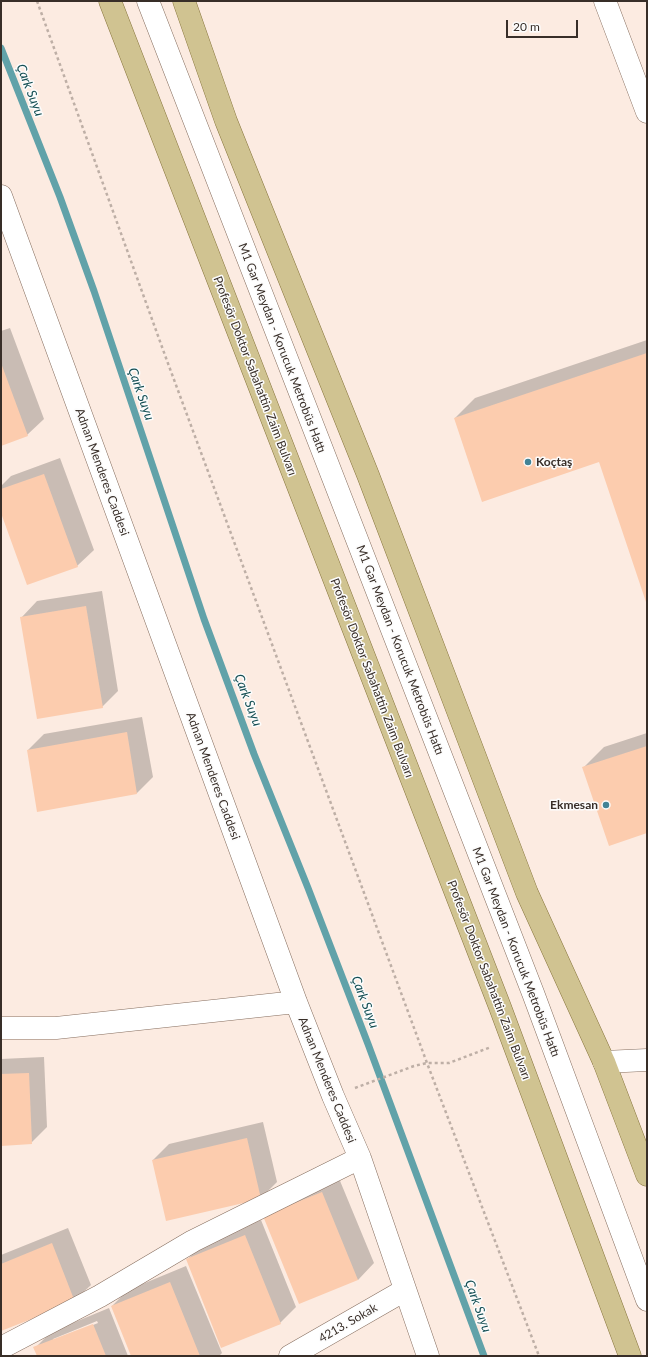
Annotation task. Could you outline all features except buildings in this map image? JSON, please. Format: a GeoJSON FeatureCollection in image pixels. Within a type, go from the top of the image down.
{"type":"FeatureCollection","features":[{"type":"Feature","properties":{"kind":"main road","name":"Profesör Doktor Sabahattin Zaim Bulvarı"},"geometry":{"type":"LineString","coordinates":[[110,1],[500,1007],[630,1356]]}},
{"type":"Feature","properties":{"kind":"main road"},"geometry":{"type":"LineString","coordinates":[[184,1],[226,121],[368,475],[528,893],[604,1062],[647,1175]]}},
{"type":"Feature","properties":{"kind":"street","name":"M1 Gar Meydan - Korucuk Metrobüs Hattı"},"geometry":{"type":"LineString","coordinates":[[148,1],[530,985],[647,1300]]}},
{"type":"Feature","properties":{"kind":"street"},"geometry":{"type":"LineString","coordinates":[[605,1],[647,112]]}},
{"type":"Feature","properties":{"kind":"street","name":"Adnan Menderes Caddesi"},"geometry":{"type":"LineString","coordinates":[[1,196],[296,1002],[333,1096],[360,1158],[428,1356]]}},
{"type":"Feature","properties":{"kind":"street"},"geometry":{"type":"LineString","coordinates":[[1,1028],[56,1028],[296,1002]]}},
{"type":"Feature","properties":{"kind":"street"},"geometry":{"type":"LineString","coordinates":[[604,1062],[647,1060]]}},
{"type":"Feature","properties":{"kind":"street"},"geometry":{"type":"LineString","coordinates":[[1,1348],[100,1296],[193,1241],[360,1158]]}},
{"type":"Feature","properties":{"kind":"street","name":"4213. Sokak"},"geometry":{"type":"LineString","coordinates":[[290,1356],[405,1290]]}},
{"type":"Feature","properties":{"kind":"path"},"geometry":{"type":"LineString","coordinates":[[37,1],[166,358],[427,1063],[539,1356]]}},
{"type":"Feature","properties":{"kind":"path"},"geometry":{"type":"LineString","coordinates":[[333,1096],[414,1066],[427,1063],[449,1063],[498,1044]]}},
{"type":"Feature","properties":{"kind":"waterway","name":"Çark Suyu"},"geometry":{"type":"LineString","coordinates":[[1,48],[60,197],[94,291],[204,619],[254,754],[308,888],[368,1044],[484,1356]]}},
{"type":"Feature","properties":{"kind":"place","name":"Koçtaş"},"geometry":{"type":"Point","coordinates":[528,462]}},
{"type":"Feature","properties":{"kind":"place","name":"Ekmesan"},"geometry":{"type":"Point","coordinates":[606,805]}}]}
